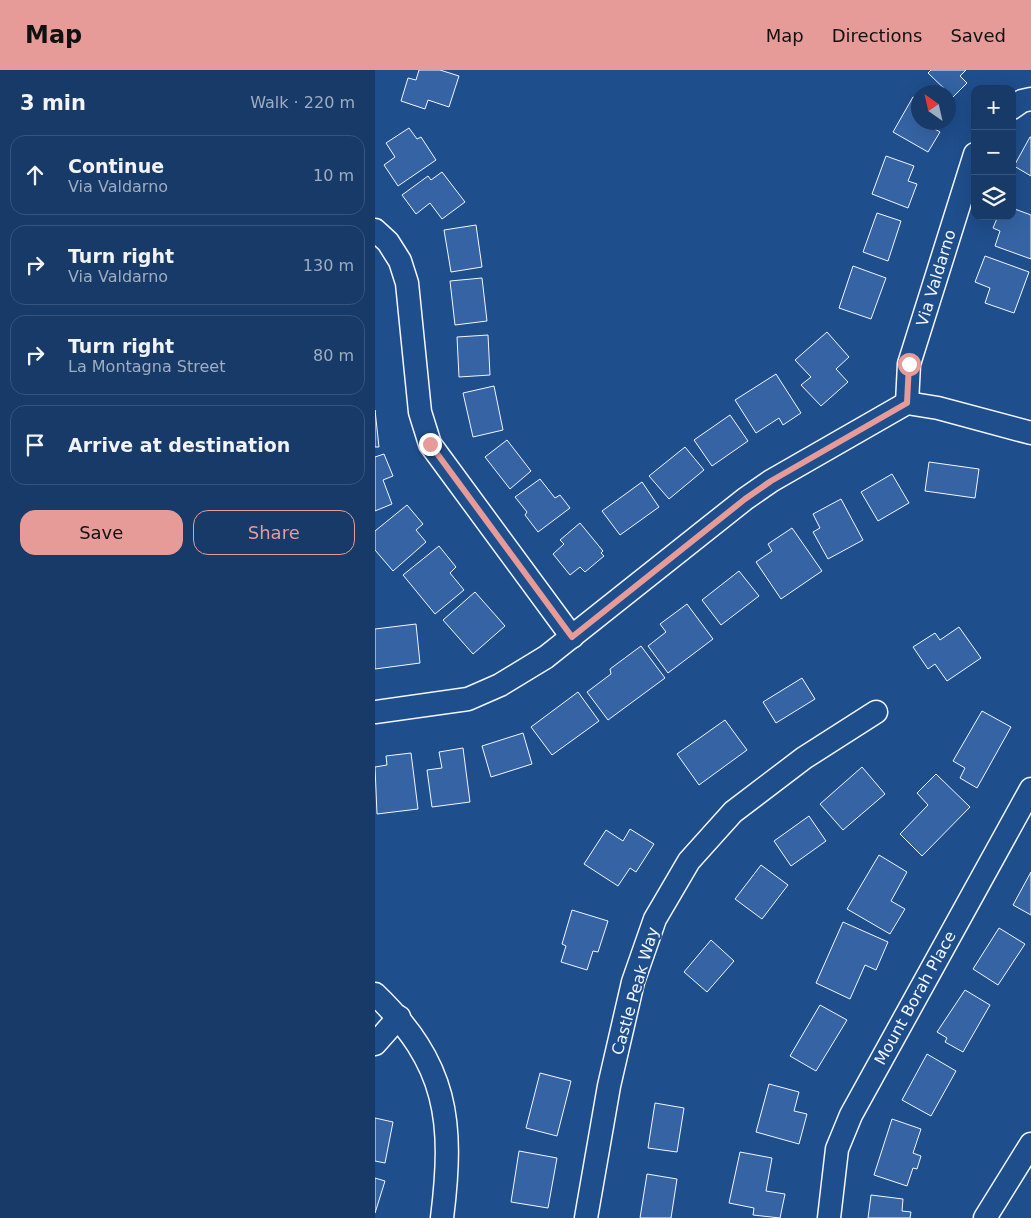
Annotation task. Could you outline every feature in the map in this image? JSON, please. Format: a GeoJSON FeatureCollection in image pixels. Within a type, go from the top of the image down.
{"type":"FeatureCollection","features":[{"type":"Feature","properties":{"kind":"street"},"geometry":{"type":"LineString","coordinates":[[1016,106],[1031,99]]}},
{"type":"Feature","properties":{"kind":"street","name":"Via Valdarno"},"geometry":{"type":"LineString","coordinates":[[907,403],[909,364],[971,167]]}},
{"type":"Feature","properties":{"kind":"street"},"geometry":{"type":"LineString","coordinates":[[375,230],[388,242],[400,262],[407,283],[420,412],[430,444],[572,637]]}},
{"type":"Feature","properties":{"kind":"street"},"geometry":{"type":"LineString","coordinates":[[375,712],[468,699],[500,685],[540,662],[745,499],[771,481],[907,403],[938,408],[1031,433]]}},
{"type":"Feature","properties":{"kind":"street","name":"Castle Peak Way"},"geometry":{"type":"LineString","coordinates":[[586,1218],[609,1086],[633,982],[655,919],[689,861],[733,812],[804,758],[876,712]]}},
{"type":"Feature","properties":{"kind":"street","name":"Mount Borah Place"},"geometry":{"type":"LineString","coordinates":[[829,1218],[837,1149],[851,1115],[1031,789]]}},
{"type":"Feature","properties":{"kind":"street"},"geometry":{"type":"LineString","coordinates":[[375,994],[399,1017],[427,1060],[443,1101],[447,1142],[442,1218]]}},
{"type":"Feature","properties":{"kind":"street"},"geometry":{"type":"LineString","coordinates":[[375,1044],[399,1017]]}},
{"type":"Feature","properties":{"kind":"street"},"geometry":{"type":"LineString","coordinates":[[985,1218],[1031,1144]]}},
{"type":"Feature","properties":{"kind":"building"},"geometry":{"type":"Polygon","coordinates":[[[419,70],[440,70],[459,76],[449,107],[428,100],[425,109],[401,101],[408,78],[416,80],[419,70]]]}},
{"type":"Feature","properties":{"kind":"building"},"geometry":{"type":"Polygon","coordinates":[[[931,70],[966,70],[960,76],[967,83],[956,94],[956,85],[940,85],[928,73],[931,70]]]}},
{"type":"Feature","properties":{"kind":"building"},"geometry":{"type":"Polygon","coordinates":[[[911,100],[911,130],[937,130],[940,132],[928,152],[893,132],[911,100]]]}},
{"type":"Feature","properties":{"kind":"building"},"geometry":{"type":"Polygon","coordinates":[[[409,128],[417,139],[421,137],[436,160],[398,186],[384,165],[395,157],[386,143],[409,128]]]}},
{"type":"Feature","properties":{"kind":"building"},"geometry":{"type":"Polygon","coordinates":[[[1031,137],[1031,176],[1016,167],[1016,162],[1031,137]]]}},
{"type":"Feature","properties":{"kind":"building"},"geometry":{"type":"Polygon","coordinates":[[[886,156],[914,166],[908,181],[917,184],[908,208],[872,194],[886,156]]]}},
{"type":"Feature","properties":{"kind":"building"},"geometry":{"type":"Polygon","coordinates":[[[442,172],[465,202],[442,219],[430,203],[416,214],[402,195],[428,176],[431,180],[442,172]]]}},
{"type":"Feature","properties":{"kind":"building"},"geometry":{"type":"Polygon","coordinates":[[[1016,209],[1031,215],[1031,259],[995,246],[1000,231],[993,228],[996,220],[1016,220],[1016,209]]]}},
{"type":"Feature","properties":{"kind":"building"},"geometry":{"type":"Polygon","coordinates":[[[877,213],[901,221],[888,261],[863,252],[877,213]]]}},
{"type":"Feature","properties":{"kind":"building"},"geometry":{"type":"Polygon","coordinates":[[[476,225],[482,267],[451,272],[444,230],[476,225]]]}},
{"type":"Feature","properties":{"kind":"building"},"geometry":{"type":"Polygon","coordinates":[[[985,256],[1029,272],[1014,313],[985,303],[990,288],[975,282],[985,256]]]}},
{"type":"Feature","properties":{"kind":"building"},"geometry":{"type":"Polygon","coordinates":[[[853,266],[886,278],[871,319],[839,308],[853,266]]]}},
{"type":"Feature","properties":{"kind":"building"},"geometry":{"type":"Polygon","coordinates":[[[482,278],[487,321],[455,325],[450,281],[482,278]]]}},
{"type":"Feature","properties":{"kind":"building"},"geometry":{"type":"Polygon","coordinates":[[[827,332],[849,357],[836,369],[848,382],[821,406],[801,385],[811,377],[795,360],[827,332]]]}},
{"type":"Feature","properties":{"kind":"building"},"geometry":{"type":"Polygon","coordinates":[[[488,335],[490,375],[459,377],[457,337],[488,335]]]}},
{"type":"Feature","properties":{"kind":"building"},"geometry":{"type":"Polygon","coordinates":[[[776,374],[801,413],[783,425],[779,418],[756,433],[735,400],[776,374]]]}},
{"type":"Feature","properties":{"kind":"building"},"geometry":{"type":"Polygon","coordinates":[[[494,386],[503,430],[473,437],[463,393],[494,386]]]}},
{"type":"Feature","properties":{"kind":"building"},"geometry":{"type":"Polygon","coordinates":[[[375,410],[379,447],[375,447],[375,410]]]}},
{"type":"Feature","properties":{"kind":"building"},"geometry":{"type":"Polygon","coordinates":[[[730,415],[748,441],[712,466],[694,440],[730,415]]]}},
{"type":"Feature","properties":{"kind":"building"},"geometry":{"type":"Polygon","coordinates":[[[507,440],[531,471],[510,489],[485,457],[507,440]]]}},
{"type":"Feature","properties":{"kind":"building"},"geometry":{"type":"Polygon","coordinates":[[[685,447],[704,470],[669,499],[649,476],[685,447]]]}},
{"type":"Feature","properties":{"kind":"building"},"geometry":{"type":"Polygon","coordinates":[[[384,454],[393,476],[383,480],[392,504],[375,511],[375,457],[384,454]]]}},
{"type":"Feature","properties":{"kind":"building"},"geometry":{"type":"Polygon","coordinates":[[[929,462],[979,469],[975,498],[925,491],[929,462]]]}},
{"type":"Feature","properties":{"kind":"building"},"geometry":{"type":"Polygon","coordinates":[[[892,474],[909,503],[878,521],[861,492],[892,474]]]}},
{"type":"Feature","properties":{"kind":"building"},"geometry":{"type":"Polygon","coordinates":[[[540,479],[555,498],[560,495],[570,508],[538,532],[525,515],[527,512],[515,497],[540,479]]]}},
{"type":"Feature","properties":{"kind":"building"},"geometry":{"type":"Polygon","coordinates":[[[642,482],[659,507],[620,535],[602,511],[642,482]]]}},
{"type":"Feature","properties":{"kind":"building"},"geometry":{"type":"Polygon","coordinates":[[[841,499],[863,540],[828,559],[813,532],[820,528],[813,514],[841,499]]]}},
{"type":"Feature","properties":{"kind":"building"},"geometry":{"type":"Polygon","coordinates":[[[407,505],[423,524],[416,530],[426,542],[393,571],[375,550],[375,531],[407,505]]]}},
{"type":"Feature","properties":{"kind":"building"},"geometry":{"type":"Polygon","coordinates":[[[580,523],[603,551],[601,553],[604,556],[585,572],[580,567],[570,575],[553,554],[564,544],[560,540],[580,523]]]}},
{"type":"Feature","properties":{"kind":"building"},"geometry":{"type":"Polygon","coordinates":[[[792,528],[822,571],[781,599],[756,562],[772,551],[768,544],[792,528]]]}},
{"type":"Feature","properties":{"kind":"building"},"geometry":{"type":"Polygon","coordinates":[[[439,546],[456,567],[450,573],[464,590],[435,614],[403,575],[439,546]]]}},
{"type":"Feature","properties":{"kind":"building"},"geometry":{"type":"Polygon","coordinates":[[[739,571],[759,596],[721,625],[702,600],[739,571]]]}},
{"type":"Feature","properties":{"kind":"building"},"geometry":{"type":"Polygon","coordinates":[[[475,592],[505,626],[473,654],[443,620],[475,592]]]}},
{"type":"Feature","properties":{"kind":"building"},"geometry":{"type":"Polygon","coordinates":[[[687,604],[713,639],[668,673],[648,646],[666,632],[660,624],[687,604]]]}},
{"type":"Feature","properties":{"kind":"building"},"geometry":{"type":"Polygon","coordinates":[[[416,624],[420,663],[375,669],[375,629],[416,624]]]}},
{"type":"Feature","properties":{"kind":"building"},"geometry":{"type":"Polygon","coordinates":[[[959,627],[981,658],[947,681],[935,664],[928,669],[913,647],[935,633],[940,640],[959,627]]]}},
{"type":"Feature","properties":{"kind":"building"},"geometry":{"type":"Polygon","coordinates":[[[641,646],[665,678],[608,720],[587,692],[611,674],[610,669],[641,646]]]}},
{"type":"Feature","properties":{"kind":"building"},"geometry":{"type":"Polygon","coordinates":[[[802,678],[815,699],[776,723],[763,702],[802,678]]]}},
{"type":"Feature","properties":{"kind":"building"},"geometry":{"type":"Polygon","coordinates":[[[578,692],[599,721],[552,755],[531,727],[578,692]]]}},
{"type":"Feature","properties":{"kind":"building"},"geometry":{"type":"Polygon","coordinates":[[[982,711],[1011,727],[977,788],[960,778],[965,768],[953,761],[982,711]]]}},
{"type":"Feature","properties":{"kind":"building"},"geometry":{"type":"Polygon","coordinates":[[[725,720],[747,750],[699,785],[677,754],[725,720]]]}},
{"type":"Feature","properties":{"kind":"building"},"geometry":{"type":"Polygon","coordinates":[[[523,733],[532,764],[491,777],[482,746],[523,733]]]}},
{"type":"Feature","properties":{"kind":"building"},"geometry":{"type":"Polygon","coordinates":[[[463,748],[470,802],[432,807],[427,770],[442,768],[439,752],[463,748]]]}},
{"type":"Feature","properties":{"kind":"building"},"geometry":{"type":"Polygon","coordinates":[[[411,753],[418,809],[377,814],[375,767],[387,765],[386,756],[411,753]]]}},
{"type":"Feature","properties":{"kind":"building"},"geometry":{"type":"Polygon","coordinates":[[[862,767],[885,794],[843,830],[820,804],[862,767]]]}},
{"type":"Feature","properties":{"kind":"building"},"geometry":{"type":"Polygon","coordinates":[[[936,774],[970,807],[922,856],[900,834],[928,805],[917,793],[936,774]]]}},
{"type":"Feature","properties":{"kind":"building"},"geometry":{"type":"Polygon","coordinates":[[[809,816],[826,841],[791,866],[774,841],[809,816]]]}},
{"type":"Feature","properties":{"kind":"building"},"geometry":{"type":"Polygon","coordinates":[[[630,829],[654,844],[636,872],[630,868],[618,886],[584,864],[606,830],[623,841],[630,829]]]}},
{"type":"Feature","properties":{"kind":"building"},"geometry":{"type":"Polygon","coordinates":[[[879,855],[907,872],[891,901],[905,909],[890,934],[847,909],[879,855]]]}},
{"type":"Feature","properties":{"kind":"building"},"geometry":{"type":"Polygon","coordinates":[[[761,865],[788,885],[762,919],[735,899],[761,865]]]}},
{"type":"Feature","properties":{"kind":"building"},"geometry":{"type":"Polygon","coordinates":[[[1031,872],[1031,915],[1013,905],[1031,872]]]}},
{"type":"Feature","properties":{"kind":"building"},"geometry":{"type":"Polygon","coordinates":[[[572,910],[608,921],[598,952],[593,951],[587,970],[561,962],[566,946],[562,944],[572,910]]]}},
{"type":"Feature","properties":{"kind":"building"},"geometry":{"type":"Polygon","coordinates":[[[843,922],[888,942],[876,970],[865,965],[850,999],[816,983],[843,922]]]}},
{"type":"Feature","properties":{"kind":"building"},"geometry":{"type":"Polygon","coordinates":[[[999,928],[1025,944],[998,985],[973,969],[999,928]]]}},
{"type":"Feature","properties":{"kind":"building"},"geometry":{"type":"Polygon","coordinates":[[[711,940],[734,961],[707,992],[684,972],[711,940]]]}},
{"type":"Feature","properties":{"kind":"building"},"geometry":{"type":"Polygon","coordinates":[[[965,990],[990,1005],[963,1052],[945,1042],[947,1038],[937,1032],[965,990]]]}},
{"type":"Feature","properties":{"kind":"building"},"geometry":{"type":"Polygon","coordinates":[[[820,1005],[847,1020],[816,1071],[790,1056],[820,1005]]]}},
{"type":"Feature","properties":{"kind":"building"},"geometry":{"type":"Polygon","coordinates":[[[927,1054],[956,1071],[931,1116],[902,1100],[927,1054]]]}},
{"type":"Feature","properties":{"kind":"building"},"geometry":{"type":"Polygon","coordinates":[[[540,1073],[571,1081],[557,1136],[526,1128],[540,1073]]]}},
{"type":"Feature","properties":{"kind":"building"},"geometry":{"type":"Polygon","coordinates":[[[769,1084],[799,1092],[794,1111],[807,1114],[799,1144],[756,1132],[769,1084]]]}},
{"type":"Feature","properties":{"kind":"building"},"geometry":{"type":"Polygon","coordinates":[[[655,1103],[684,1108],[677,1152],[648,1148],[655,1103]]]}},
{"type":"Feature","properties":{"kind":"building"},"geometry":{"type":"Polygon","coordinates":[[[375,1118],[393,1122],[385,1163],[375,1161],[375,1118]]]}},
{"type":"Feature","properties":{"kind":"building"},"geometry":{"type":"Polygon","coordinates":[[[892,1119],[921,1129],[913,1153],[921,1156],[917,1169],[913,1168],[907,1186],[874,1175],[892,1119]]]}},
{"type":"Feature","properties":{"kind":"building"},"geometry":{"type":"Polygon","coordinates":[[[519,1151],[557,1158],[548,1208],[511,1202],[519,1151]]]}},
{"type":"Feature","properties":{"kind":"building"},"geometry":{"type":"Polygon","coordinates":[[[740,1152],[772,1158],[766,1191],[785,1194],[780,1218],[753,1215],[754,1208],[729,1203],[740,1152]]]}},
{"type":"Feature","properties":{"kind":"building"},"geometry":{"type":"Polygon","coordinates":[[[647,1174],[677,1179],[671,1218],[640,1218],[647,1174]]]}},
{"type":"Feature","properties":{"kind":"building"},"geometry":{"type":"Polygon","coordinates":[[[375,1178],[385,1181],[375,1213],[375,1178]]]}},
{"type":"Feature","properties":{"kind":"building"},"geometry":{"type":"Polygon","coordinates":[[[871,1195],[903,1199],[902,1211],[911,1212],[910,1218],[868,1218],[871,1195]]]}},
{"type":"Feature","properties":{"kind":"route"},"geometry":{"type":"LineString","coordinates":[[430,444],[447,470],[572,637],[745,499],[771,481],[907,403],[909,364]]}}]}
